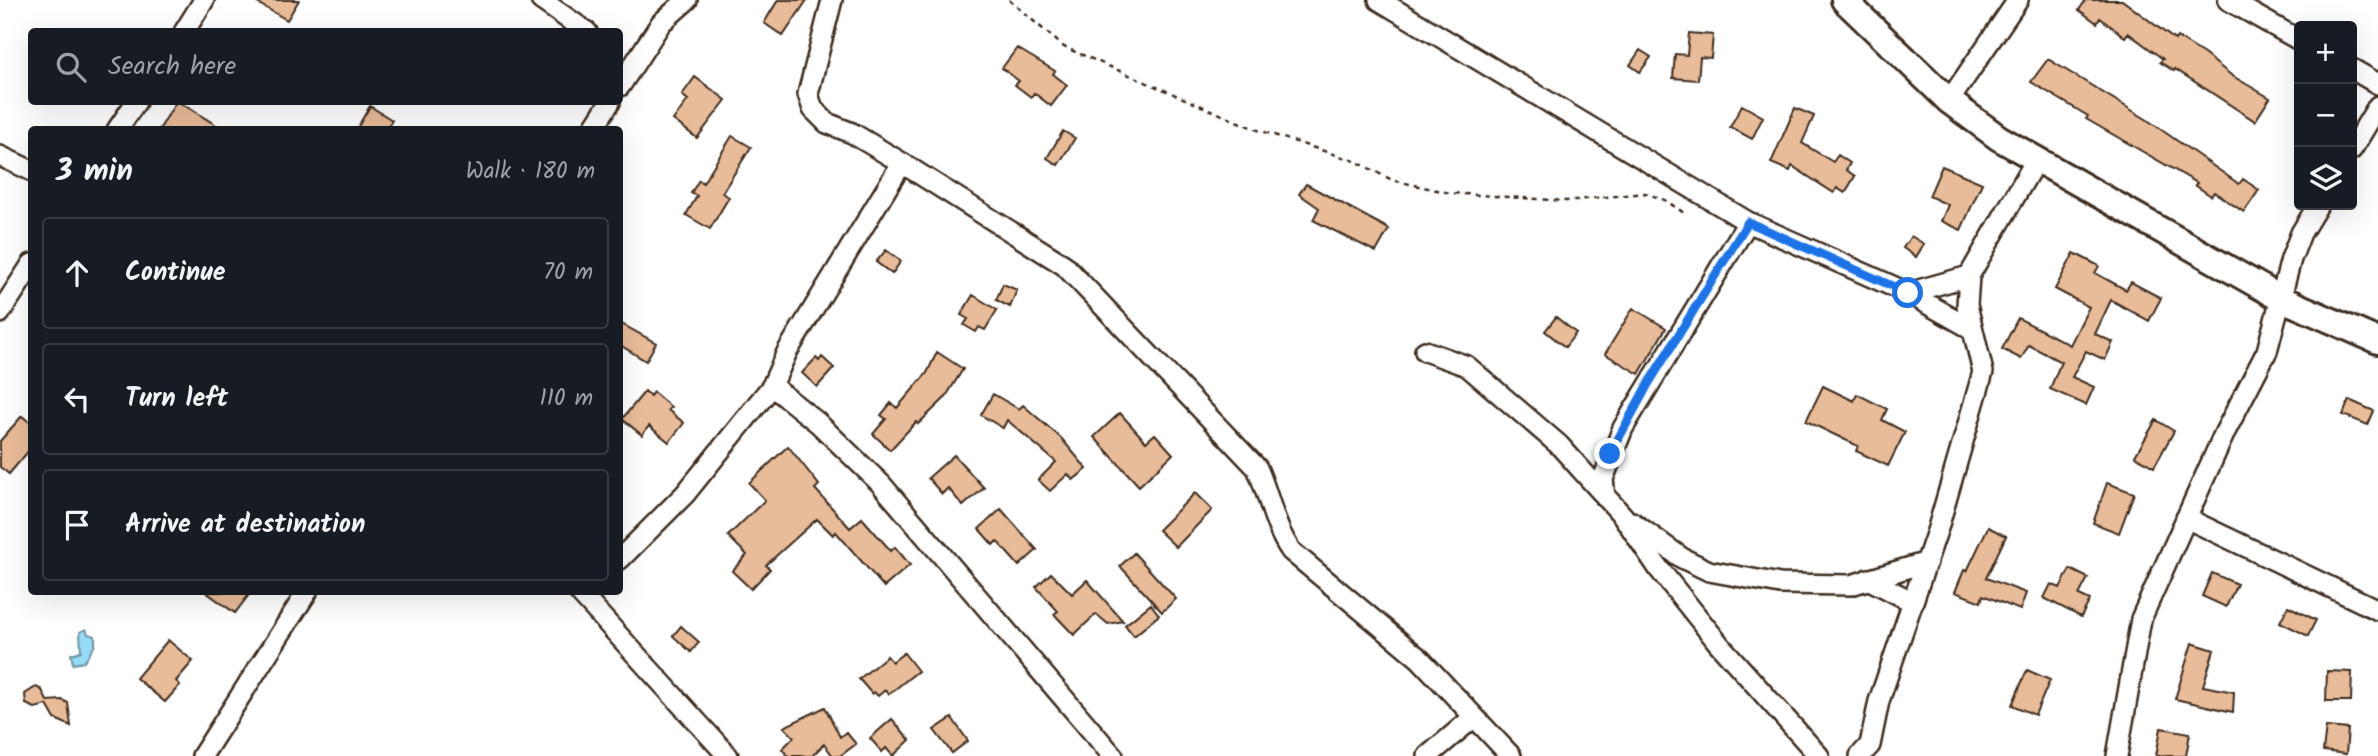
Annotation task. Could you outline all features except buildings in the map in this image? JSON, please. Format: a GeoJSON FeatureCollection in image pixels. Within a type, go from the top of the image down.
{"type":"FeatureCollection","features":[{"type":"Feature","properties":{"kind":"street"},"geometry":{"type":"LineString","coordinates":[[186,28],[204,0]]}},
{"type":"Feature","properties":{"kind":"street"},"geometry":{"type":"LineString","coordinates":[[541,0],[581,28]]}},
{"type":"Feature","properties":{"kind":"street"},"geometry":{"type":"LineString","coordinates":[[626,59],[687,0]]}},
{"type":"Feature","properties":{"kind":"street"},"geometry":{"type":"LineString","coordinates":[[832,0],[808,94],[813,109],[827,123],[852,133],[1064,265],[1257,468],[1267,489],[1278,532],[1291,551],[1420,659],[1511,756]]}},
{"type":"Feature","properties":{"kind":"street"},"geometry":{"type":"LineString","coordinates":[[1379,0],[1748,222],[1908,293],[1972,329]]}},
{"type":"Feature","properties":{"kind":"street"},"geometry":{"type":"LineString","coordinates":[[1844,0],[1949,101],[1999,138],[2281,299],[2378,341]]}},
{"type":"Feature","properties":{"kind":"street"},"geometry":{"type":"LineString","coordinates":[[1949,101],[2018,0]]}},
{"type":"Feature","properties":{"kind":"street"},"geometry":{"type":"LineString","coordinates":[[2228,0],[2294,37]]}},
{"type":"Feature","properties":{"kind":"street"},"geometry":{"type":"LineString","coordinates":[[2357,72],[2378,84]]}},
{"type":"Feature","properties":{"kind":"street"},"geometry":{"type":"LineString","coordinates":[[120,126],[134,105]]}},
{"type":"Feature","properties":{"kind":"street"},"geometry":{"type":"LineString","coordinates":[[595,126],[608,105]]}},
{"type":"Feature","properties":{"kind":"street"},"geometry":{"type":"LineString","coordinates":[[2353,147],[2378,106]]}},
{"type":"Feature","properties":{"kind":"street"},"geometry":{"type":"LineString","coordinates":[[0,156],[28,169]]}},
{"type":"Feature","properties":{"kind":"street"},"geometry":{"type":"LineString","coordinates":[[1860,756],[1870,745],[1879,701],[1927,562],[1983,372],[1967,305],[1969,276],[2036,160]]}},
{"type":"Feature","properties":{"kind":"street"},"geometry":{"type":"LineString","coordinates":[[623,556],[685,494],[772,386],[787,352],[902,163]]}},
{"type":"Feature","properties":{"kind":"street"},"geometry":{"type":"LineString","coordinates":[[2117,756],[2141,619],[2225,432],[2267,351],[2298,242],[2315,210]]}},
{"type":"Feature","properties":{"kind":"street"},"geometry":{"type":"LineString","coordinates":[[1605,497],[1603,479],[1623,428],[1748,222]]}},
{"type":"Feature","properties":{"kind":"street"},"geometry":{"type":"LineString","coordinates":[[0,313],[28,270]]}},
{"type":"Feature","properties":{"kind":"street"},"geometry":{"type":"LineString","coordinates":[[1908,293],[1969,276]]}},
{"type":"Feature","properties":{"kind":"street"},"geometry":{"type":"LineString","coordinates":[[1425,351],[1467,366],[1559,445],[1623,516],[1659,569],[1711,633],[1819,756]]}},
{"type":"Feature","properties":{"kind":"street"},"geometry":{"type":"LineString","coordinates":[[772,386],[818,423],[881,484],[1113,756]]}},
{"type":"Feature","properties":{"kind":"street"},"geometry":{"type":"LineString","coordinates":[[1623,516],[1682,558],[1709,571],[1780,584],[1851,585],[1927,562]]}},
{"type":"Feature","properties":{"kind":"street"},"geometry":{"type":"LineString","coordinates":[[2186,518],[2378,610]]}},
{"type":"Feature","properties":{"kind":"street"},"geometry":{"type":"LineString","coordinates":[[1868,579],[1913,602]]}},
{"type":"Feature","properties":{"kind":"street"},"geometry":{"type":"LineString","coordinates":[[202,756],[305,595]]}},
{"type":"Feature","properties":{"kind":"street"},"geometry":{"type":"LineString","coordinates":[[585,595],[727,756]]}},
{"type":"Feature","properties":{"kind":"street"},"geometry":{"type":"LineString","coordinates":[[1428,756],[1474,716]]}},
{"type":"Feature","properties":{"kind":"path"},"geometry":{"type":"LineString","coordinates":[[1009,0],[1063,47],[1255,129],[1355,161],[1392,180],[1450,193],[1566,201],[1645,193],[1665,200],[1684,213]]}},
{"type":"Feature","properties":{"kind":"water"},"geometry":{"type":"Polygon","coordinates":[[[86,629],[88,634],[95,636],[95,645],[84,662],[73,664],[71,654],[81,651],[80,632],[86,629]]]}},
{"type":"Feature","properties":{"kind":"route"},"geometry":{"type":"LineString","coordinates":[[1610,454],[1647,386],[1748,222],[1908,293]]}}]}
